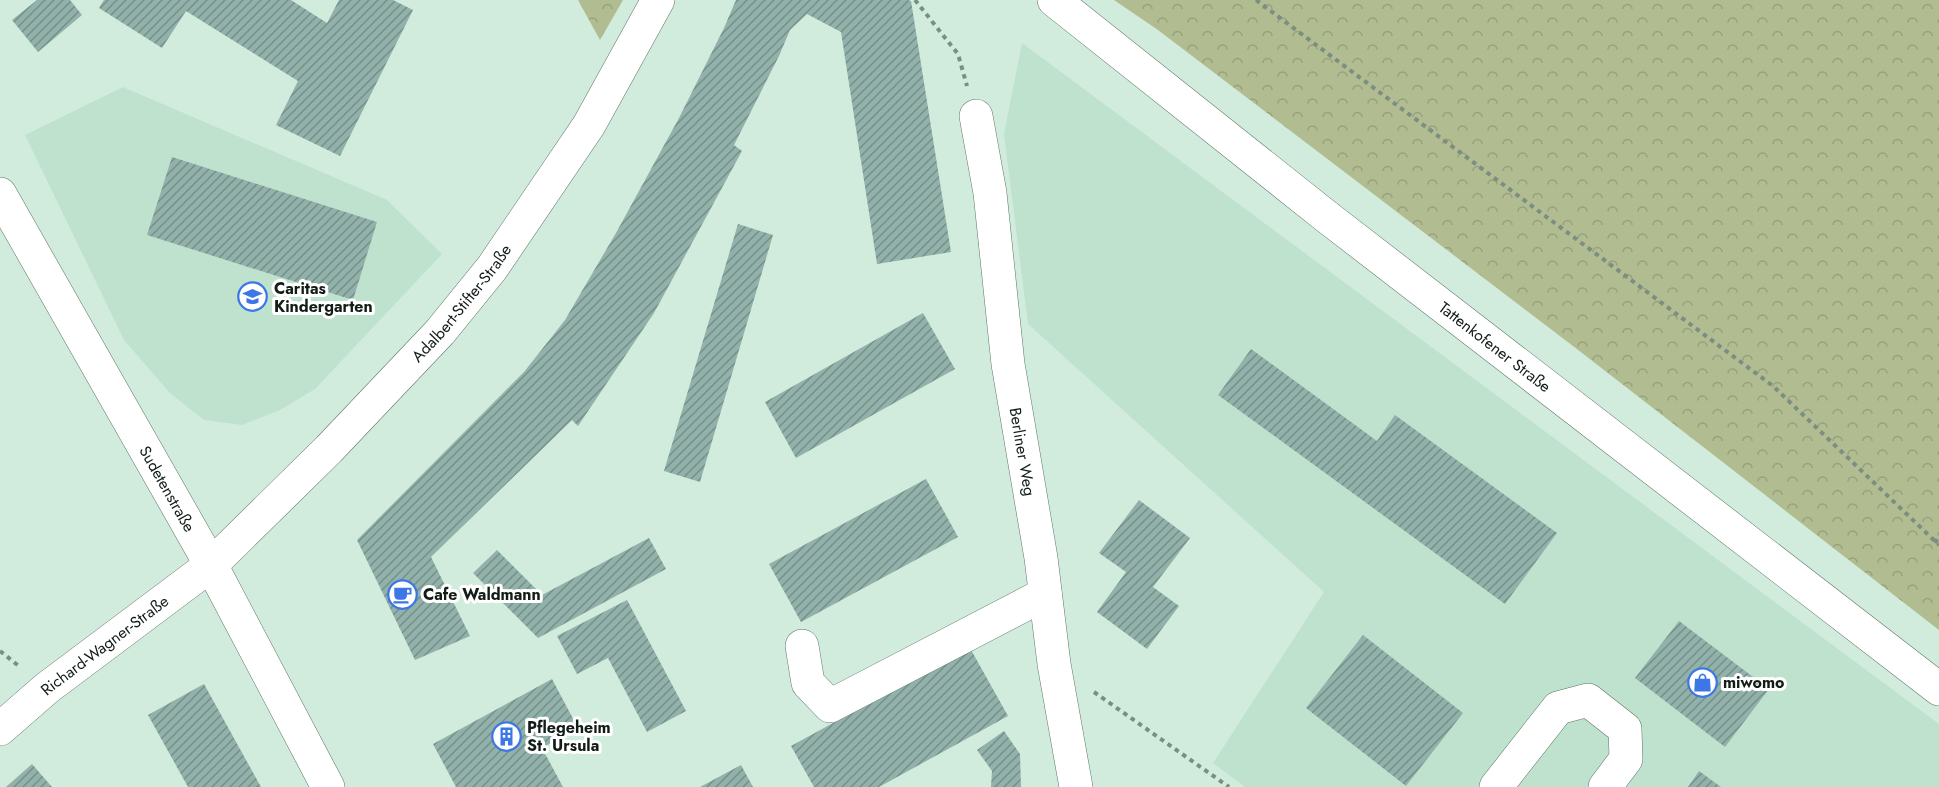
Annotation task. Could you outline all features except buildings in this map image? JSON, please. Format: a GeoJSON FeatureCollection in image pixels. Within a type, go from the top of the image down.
{"type":"FeatureCollection","features":[{"type":"Feature","properties":{"kind":"street","name":"Adalbert-Stifter-Straße"},"geometry":{"type":"LineString","coordinates":[[211,565],[345,433],[440,332],[492,268],[589,125],[658,0]]}},
{"type":"Feature","properties":{"kind":"street","name":"Tattenkofener Straße"},"geometry":{"type":"LineString","coordinates":[[1054,0],[1327,217],[1939,689]]}},
{"type":"Feature","properties":{"kind":"street","name":"Berliner Weg"},"geometry":{"type":"LineString","coordinates":[[976,116],[990,193],[1008,364],[1054,664],[1076,787]]}},
{"type":"Feature","properties":{"kind":"street","name":"Sudetenstraße"},"geometry":{"type":"LineString","coordinates":[[0,194],[211,565],[328,787]]}},
{"type":"Feature","properties":{"kind":"street","name":"Richard-Wagner-Straße"},"geometry":{"type":"LineString","coordinates":[[0,729],[47,688],[211,565]]}},
{"type":"Feature","properties":{"kind":"street"},"geometry":{"type":"LineString","coordinates":[[802,646],[808,683],[830,706],[1045,594]]}},
{"type":"Feature","properties":{"kind":"street"},"geometry":{"type":"LineString","coordinates":[[1496,787],[1558,708],[1588,700],[1624,729],[1626,759],[1605,787]]}},
{"type":"Feature","properties":{"kind":"path"},"geometry":{"type":"LineString","coordinates":[[915,0],[958,54],[976,116]]}},
{"type":"Feature","properties":{"kind":"path"},"geometry":{"type":"LineString","coordinates":[[1256,0],[1773,386],[1937,544],[1939,537]]}},
{"type":"Feature","properties":{"kind":"path"},"geometry":{"type":"LineString","coordinates":[[1054,664],[1229,787]]}},
{"type":"Feature","properties":{"kind":"shaded area"},"geometry":{"type":"Polygon","coordinates":[[[1022,43],[1939,724],[1939,787],[1245,787],[1213,763],[1324,592],[1028,324],[1004,134],[1022,43]]]}},
{"type":"Feature","properties":{"kind":"shaded area","name":"Caritas Kindergarten"},"geometry":{"type":"Polygon","coordinates":[[[123,87],[387,200],[442,254],[315,389],[280,410],[242,425],[204,420],[170,393],[124,340],[25,135],[123,87]]]}},
{"type":"Feature","properties":{"kind":"green space"},"geometry":{"type":"Polygon","coordinates":[[[578,0],[623,0],[600,40],[578,0]]]}},
{"type":"Feature","properties":{"kind":"green space"},"geometry":{"type":"Polygon","coordinates":[[[1114,0],[1939,0],[1939,630],[1573,346],[1158,30],[1114,0]]]}},
{"type":"Feature","properties":{"kind":"place","name":"Caritas Kindergarten"},"geometry":{"type":"Point","coordinates":[253,297]}},
{"type":"Feature","properties":{"kind":"place","name":"Cafe Waldmann"},"geometry":{"type":"Point","coordinates":[402,594]}},
{"type":"Feature","properties":{"kind":"place","name":"miwomo"},"geometry":{"type":"Point","coordinates":[1702,682]}},
{"type":"Feature","properties":{"kind":"place","name":"Pflegeheim St. Ursula"},"geometry":{"type":"Point","coordinates":[506,736]}}]}
